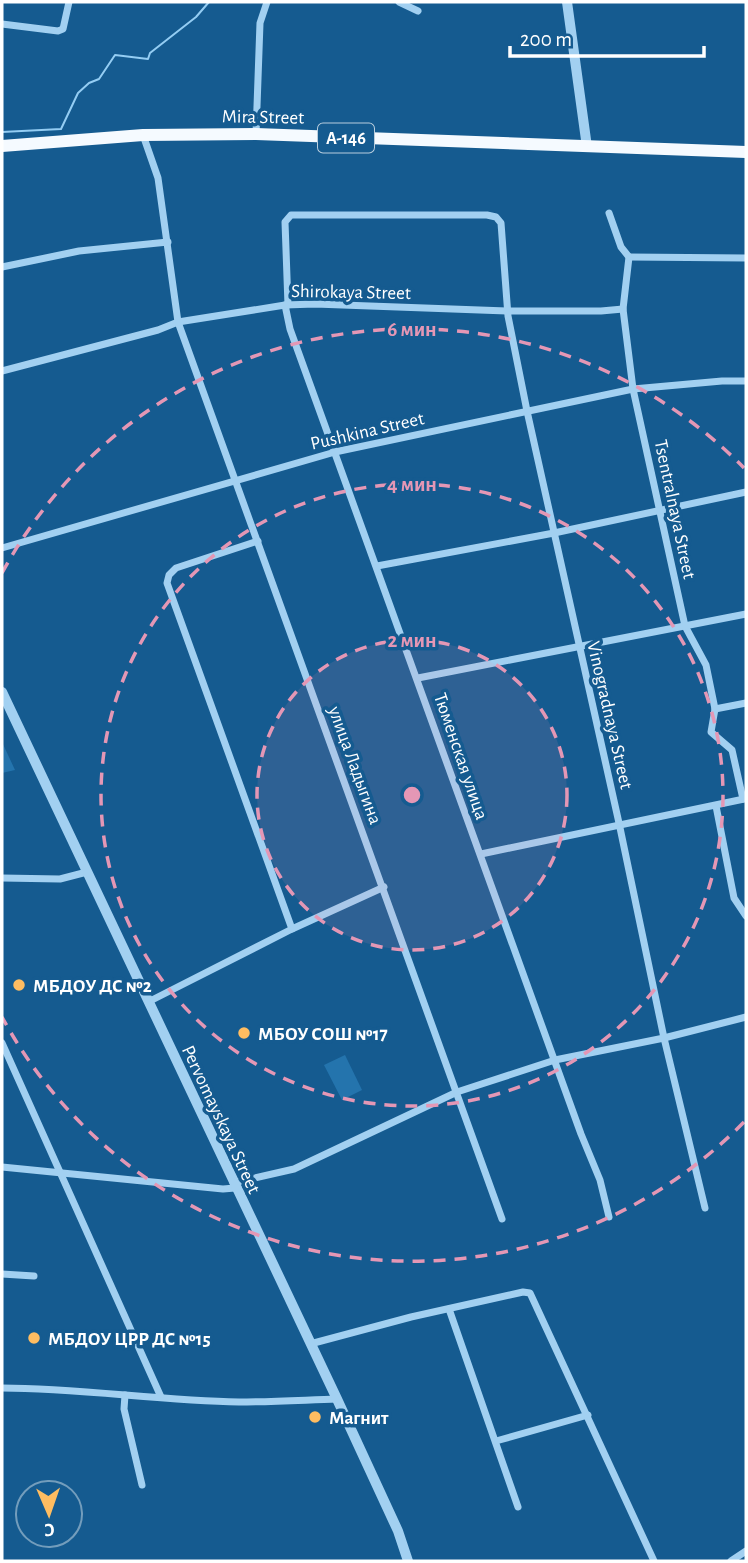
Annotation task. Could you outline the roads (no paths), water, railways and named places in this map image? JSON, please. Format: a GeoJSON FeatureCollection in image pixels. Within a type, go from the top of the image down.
{"type":"FeatureCollection","features":[{"type":"Feature","properties":{"kind":"highway","name":"Mira Street"},"geometry":{"type":"LineString","coordinates":[[2,146],[143,135],[256,134],[746,152]]}},
{"type":"Feature","properties":{"kind":"street"},"geometry":{"type":"LineString","coordinates":[[2,24],[58,31],[63,29],[69,2]]}},
{"type":"Feature","properties":{"kind":"street"},"geometry":{"type":"LineString","coordinates":[[256,134],[260,23],[267,2]]}},
{"type":"Feature","properties":{"kind":"street"},"geometry":{"type":"LineString","coordinates":[[399,2],[418,11]]}},
{"type":"Feature","properties":{"kind":"street"},"geometry":{"type":"LineString","coordinates":[[567,2],[587,147]]}},
{"type":"Feature","properties":{"kind":"street","name":"улица Ладыгина"},"geometry":{"type":"LineString","coordinates":[[143,135],[158,178],[178,322],[502,1219]]}},
{"type":"Feature","properties":{"kind":"street"},"geometry":{"type":"LineString","coordinates":[[609,213],[621,247],[629,257],[746,258]]}},
{"type":"Feature","properties":{"kind":"street","name":"Тюменская улица"},"geometry":{"type":"LineString","coordinates":[[502,226],[496,217],[487,215],[287,217],[286,305],[290,328],[600,1180],[609,1217]]}},
{"type":"Feature","properties":{"kind":"street","name":"Vinogradnaya Street"},"geometry":{"type":"LineString","coordinates":[[502,226],[508,312],[527,411],[664,1038],[705,1208]]}},
{"type":"Feature","properties":{"kind":"street"},"geometry":{"type":"LineString","coordinates":[[2,267],[79,251],[168,242]]}},
{"type":"Feature","properties":{"kind":"street","name":"Tsentralnaya Street"},"geometry":{"type":"LineString","coordinates":[[629,257],[623,309],[633,389],[685,626],[706,665],[715,709],[711,732],[732,750],[744,799]]}},
{"type":"Feature","properties":{"kind":"street","name":"Shirokaya Street"},"geometry":{"type":"LineString","coordinates":[[2,371],[158,330],[178,322],[286,305],[508,312],[623,309]]}},
{"type":"Feature","properties":{"kind":"street","name":"Pushkina Street"},"geometry":{"type":"LineString","coordinates":[[2,548],[335,452],[633,389],[746,381]]}},
{"type":"Feature","properties":{"kind":"street"},"geometry":{"type":"LineString","coordinates":[[377,566],[554,533],[746,492]]}},
{"type":"Feature","properties":{"kind":"street"},"geometry":{"type":"LineString","coordinates":[[258,541],[176,569],[169,575],[167,583],[292,929]]}},
{"type":"Feature","properties":{"kind":"street"},"geometry":{"type":"LineString","coordinates":[[418,678],[746,614]]}},
{"type":"Feature","properties":{"kind":"street","name":"Pervomayskaya Street"},"geometry":{"type":"LineString","coordinates":[[2,692],[337,1399],[398,1531],[408,1561]]}},
{"type":"Feature","properties":{"kind":"street"},"geometry":{"type":"LineString","coordinates":[[715,709],[746,703]]}},
{"type":"Feature","properties":{"kind":"street"},"geometry":{"type":"LineString","coordinates":[[481,854],[744,799]]}},
{"type":"Feature","properties":{"kind":"street"},"geometry":{"type":"LineString","coordinates":[[716,806],[734,898],[746,916]]}},
{"type":"Feature","properties":{"kind":"street"},"geometry":{"type":"LineString","coordinates":[[2,878],[60,878],[87,872]]}},
{"type":"Feature","properties":{"kind":"street"},"geometry":{"type":"LineString","coordinates":[[148,1002],[292,929],[384,887]]}},
{"type":"Feature","properties":{"kind":"street"},"geometry":{"type":"LineString","coordinates":[[2,1167],[223,1189],[294,1169],[457,1093],[555,1060],[664,1038],[746,1017]]}},
{"type":"Feature","properties":{"kind":"street"},"geometry":{"type":"LineString","coordinates":[[2,1043],[162,1397]]}},
{"type":"Feature","properties":{"kind":"street"},"geometry":{"type":"LineString","coordinates":[[2,1274],[34,1276]]}},
{"type":"Feature","properties":{"kind":"street"},"geometry":{"type":"LineString","coordinates":[[310,1344],[411,1317],[523,1292],[530,1293],[654,1561]]}},
{"type":"Feature","properties":{"kind":"street"},"geometry":{"type":"LineString","coordinates":[[449,1309],[518,1507]]}},
{"type":"Feature","properties":{"kind":"street"},"geometry":{"type":"LineString","coordinates":[[2,1388],[57,1388],[240,1402],[337,1399]]}},
{"type":"Feature","properties":{"kind":"street"},"geometry":{"type":"LineString","coordinates":[[125,1395],[124,1409],[142,1485]]}},
{"type":"Feature","properties":{"kind":"street"},"geometry":{"type":"LineString","coordinates":[[496,1441],[587,1415]]}},
{"type":"Feature","properties":{"kind":"street"},"geometry":{"type":"LineString","coordinates":[[731,1561],[746,1552]]}},
{"type":"Feature","properties":{"kind":"waterway"},"geometry":{"type":"LineString","coordinates":[[2,132],[61,129],[78,93],[89,83],[99,79],[115,55],[148,59],[150,53],[196,17],[209,2]]}},
{"type":"Feature","properties":{"kind":"place","name":"МБДОУ ДС №2"},"geometry":{"type":"Point","coordinates":[19,985]}},
{"type":"Feature","properties":{"kind":"place","name":"МБОУ СОШ №17"},"geometry":{"type":"Point","coordinates":[244,1033]}},
{"type":"Feature","properties":{"kind":"place","name":"МБДОУ ЦРР ДС №15"},"geometry":{"type":"Point","coordinates":[34,1338]}},
{"type":"Feature","properties":{"kind":"place","name":"Магнит"},"geometry":{"type":"Point","coordinates":[315,1417]}}]}
